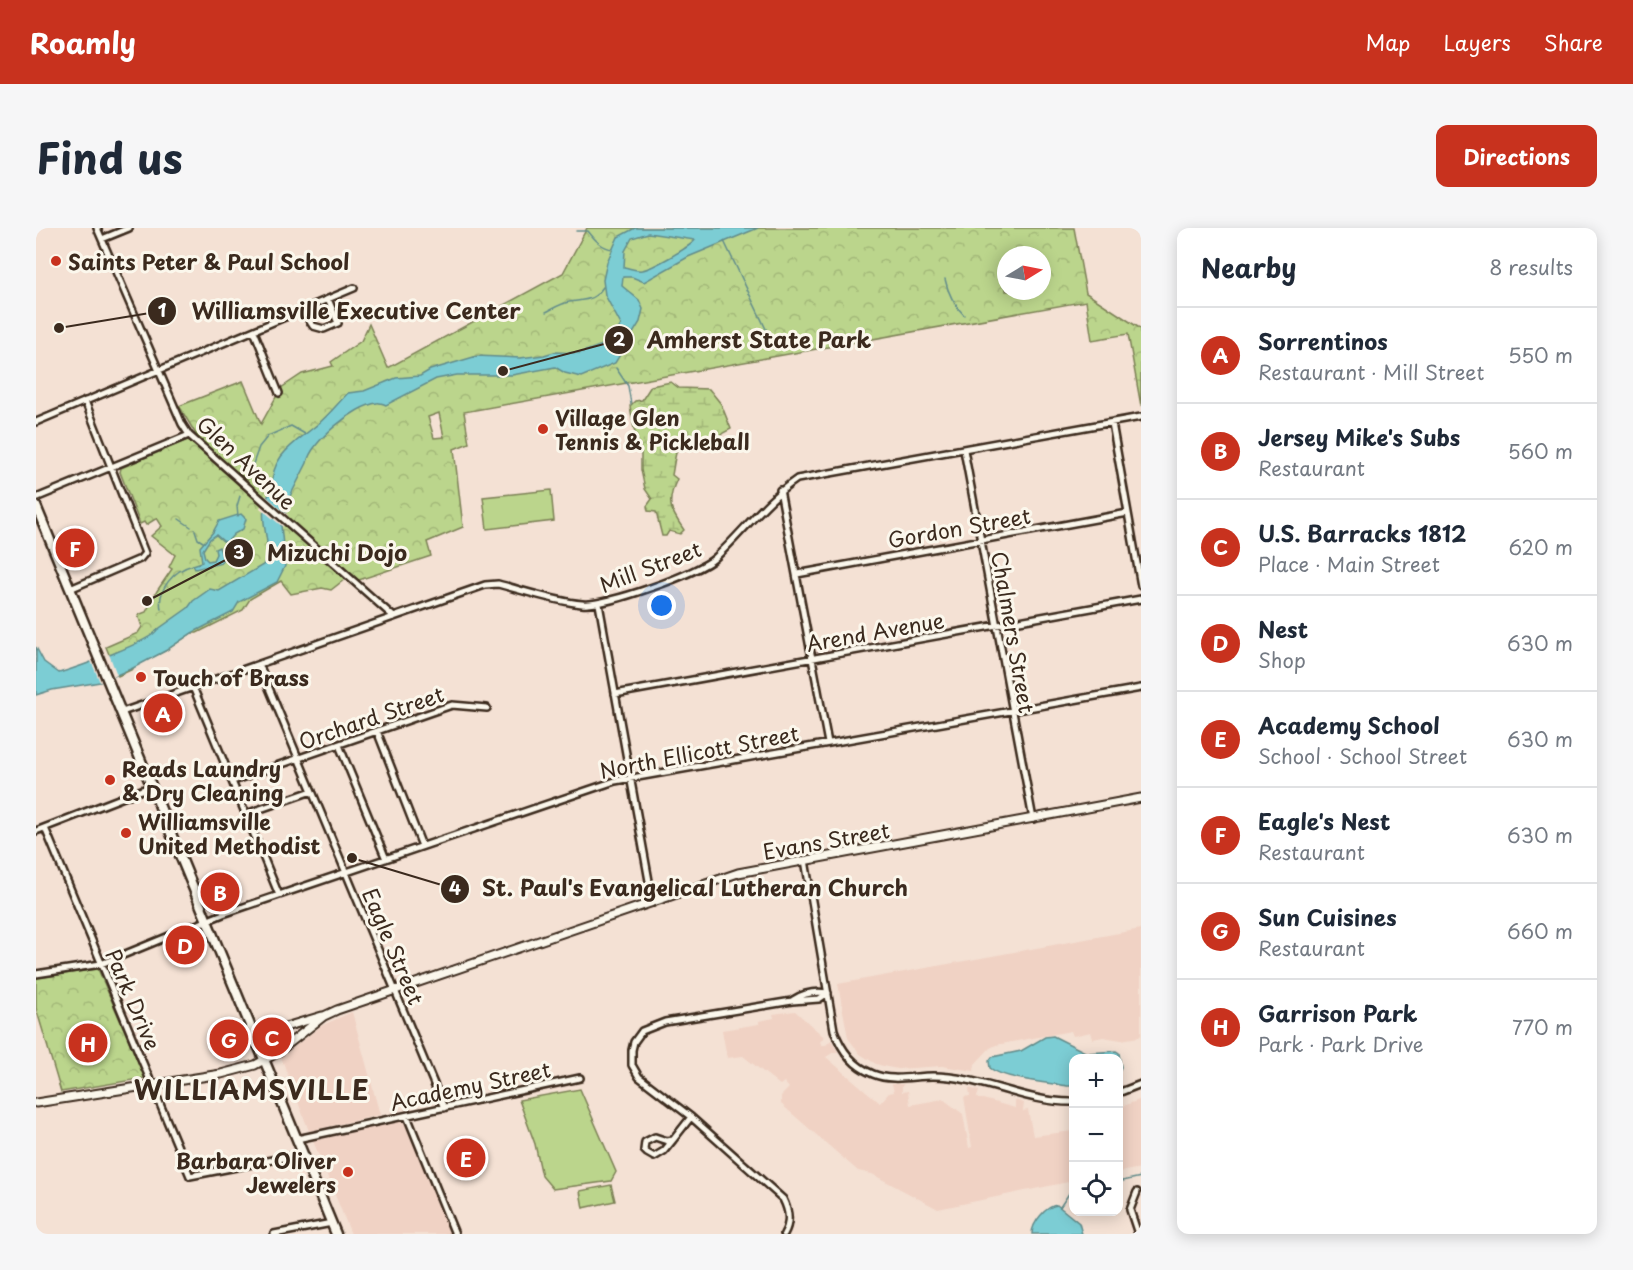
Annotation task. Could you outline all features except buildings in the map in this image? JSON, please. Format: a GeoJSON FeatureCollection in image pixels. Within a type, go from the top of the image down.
{"type":"FeatureCollection","features":[{"type":"Feature","properties":{"kind":"main road"},"geometry":{"type":"LineString","coordinates":[[36,506],[336,1234]]}},
{"type":"Feature","properties":{"kind":"street","name":"Glen Avenue"},"geometry":{"type":"LineString","coordinates":[[97,228],[182,424],[189,435],[394,617]]}},
{"type":"Feature","properties":{"kind":"street"},"geometry":{"type":"LineString","coordinates":[[102,239],[129,228]]}},
{"type":"Feature","properties":{"kind":"street"},"geometry":{"type":"LineString","coordinates":[[36,422],[354,288]]}},
{"type":"Feature","properties":{"kind":"street"},"geometry":{"type":"LineString","coordinates":[[303,311],[313,326],[324,329],[338,323],[328,299]]}},
{"type":"Feature","properties":{"kind":"street"},"geometry":{"type":"LineString","coordinates":[[254,331],[279,393]]}},
{"type":"Feature","properties":{"kind":"street"},"geometry":{"type":"LineString","coordinates":[[70,589],[140,560],[145,551],[85,401]]}},
{"type":"Feature","properties":{"kind":"street","name":"Mill Street"},"geometry":{"type":"LineString","coordinates":[[122,712],[486,585],[498,585],[584,605],[599,604],[689,573],[713,560],[780,490],[797,479],[1141,417]]}},
{"type":"Feature","properties":{"kind":"street"},"geometry":{"type":"LineString","coordinates":[[1112,423],[1141,586]]}},
{"type":"Feature","properties":{"kind":"street"},"geometry":{"type":"LineString","coordinates":[[36,498],[189,435]]}},
{"type":"Feature","properties":{"kind":"street","name":"Chalmers Street"},"geometry":{"type":"LineString","coordinates":[[964,450],[1033,819]]}},
{"type":"Feature","properties":{"kind":"street"},"geometry":{"type":"LineString","coordinates":[[780,490],[828,744]]}},
{"type":"Feature","properties":{"kind":"street","name":"Gordon Street"},"geometry":{"type":"LineString","coordinates":[[797,574],[1128,513]]}},
{"type":"Feature","properties":{"kind":"street","name":"Arend Avenue"},"geometry":{"type":"LineString","coordinates":[[615,694],[1141,599]]}},
{"type":"Feature","properties":{"kind":"street"},"geometry":{"type":"LineString","coordinates":[[599,604],[653,903]]}},
{"type":"Feature","properties":{"kind":"street","name":"Eagle Street"},"geometry":{"type":"LineString","coordinates":[[259,664],[444,1108]]}},
{"type":"Feature","properties":{"kind":"street"},"geometry":{"type":"LineString","coordinates":[[193,687],[279,895]]}},
{"type":"Feature","properties":{"kind":"street","name":"North Ellicott Street"},"geometry":{"type":"LineString","coordinates":[[36,974],[101,964],[208,920],[615,781],[1141,688]]}},
{"type":"Feature","properties":{"kind":"street","name":"Orchard Street"},"geometry":{"type":"LineString","coordinates":[[233,781],[452,705],[487,708]]}},
{"type":"Feature","properties":{"kind":"street"},"geometry":{"type":"LineString","coordinates":[[377,731],[422,846]]}},
{"type":"Feature","properties":{"kind":"street"},"geometry":{"type":"LineString","coordinates":[[339,745],[386,859]]}},
{"type":"Feature","properties":{"kind":"street"},"geometry":{"type":"LineString","coordinates":[[36,831],[152,786]]}},
{"type":"Feature","properties":{"kind":"street"},"geometry":{"type":"LineString","coordinates":[[246,814],[312,791]]}},
{"type":"Feature","properties":{"kind":"street","name":"Evans Street"},"geometry":{"type":"LineString","coordinates":[[265,1061],[324,1016],[738,873],[1141,798]]}},
{"type":"Feature","properties":{"kind":"street","name":"Park Drive"},"geometry":{"type":"LineString","coordinates":[[45,828],[190,1176],[303,1154]]}},
{"type":"Feature","properties":{"kind":"street"},"geometry":{"type":"LineString","coordinates":[[805,860],[834,1030],[842,1048],[854,1062],[875,1075],[897,1079],[930,1076],[957,1078],[1044,1099],[1069,1102]]}},
{"type":"Feature","properties":{"kind":"street"},"geometry":{"type":"LineString","coordinates":[[784,1234],[789,1217],[783,1199],[691,1117],[646,1083],[635,1072],[632,1065],[632,1050],[641,1032],[665,1022],[792,1001],[819,999],[828,993]]}},
{"type":"Feature","properties":{"kind":"street"},"geometry":{"type":"LineString","coordinates":[[255,1036],[324,1016]]}},
{"type":"Feature","properties":{"kind":"street"},"geometry":{"type":"LineString","coordinates":[[36,1103],[221,1074],[265,1061]]}},
{"type":"Feature","properties":{"kind":"street","name":"Academy Street"},"geometry":{"type":"LineString","coordinates":[[297,1139],[580,1078]]}},
{"type":"Feature","properties":{"kind":"street"},"geometry":{"type":"LineString","coordinates":[[1123,1091],[1141,1084]]}},
{"type":"Feature","properties":{"kind":"street"},"geometry":{"type":"LineString","coordinates":[[406,1116],[455,1234]]}},
{"type":"Feature","properties":{"kind":"street"},"geometry":{"type":"LineString","coordinates":[[673,1140],[667,1141],[655,1137],[645,1142],[644,1150],[647,1154],[654,1156],[664,1151],[673,1140],[691,1117]]}},
{"type":"Feature","properties":{"kind":"street"},"geometry":{"type":"LineString","coordinates":[[1137,1192],[1130,1210],[1138,1234]]}},
{"type":"Feature","properties":{"kind":"street"},"geometry":{"type":"LineString","coordinates":[[274,1234],[332,1223]]}},
{"type":"Feature","properties":{"kind":"shaded area"},"geometry":{"type":"Polygon","coordinates":[[[1141,929],[1141,1035],[1139,1037],[1121,1040],[1103,1037],[1093,1039],[1091,1032],[1073,1036],[1071,1031],[996,1045],[990,1048],[975,1064],[974,1071],[942,1066],[898,1069],[887,1067],[876,1064],[860,1054],[848,1038],[838,984],[1141,929]]]}},
{"type":"Feature","properties":{"kind":"shaded area"},"geometry":{"type":"Polygon","coordinates":[[[795,1011],[824,1037],[820,1042],[822,1045],[826,1045],[831,1040],[838,1052],[826,1057],[880,1103],[889,1093],[894,1092],[892,1084],[904,1084],[902,1092],[908,1091],[910,1105],[943,1099],[963,1114],[969,1148],[972,1147],[964,1097],[970,1096],[969,1088],[979,1091],[978,1099],[1015,1108],[1015,1100],[1024,1103],[1023,1111],[1028,1110],[1033,1136],[1069,1132],[1069,1182],[938,1209],[872,1174],[858,1171],[781,1104],[781,1096],[789,1088],[784,1082],[780,1085],[743,1056],[727,1058],[722,1030],[759,1024],[759,1021],[774,1018],[773,1014],[795,1011]]]}},
{"type":"Feature","properties":{"kind":"shaded area"},"geometry":{"type":"Polygon","coordinates":[[[352,1012],[380,1115],[309,1131],[281,1057],[321,1026],[352,1012]]]}},
{"type":"Feature","properties":{"kind":"shaded area"},"geometry":{"type":"Polygon","coordinates":[[[1141,1099],[1141,1168],[1123,1171],[1123,1108],[1141,1099]]]}},
{"type":"Feature","properties":{"kind":"shaded area"},"geometry":{"type":"Polygon","coordinates":[[[406,1119],[452,1234],[351,1234],[313,1141],[406,1119]]]}},
{"type":"Feature","properties":{"kind":"green space"},"geometry":{"type":"Polygon","coordinates":[[[587,228],[1074,228],[1086,293],[1141,329],[1141,406],[1128,334],[1092,340],[1086,301],[464,412],[469,443],[454,449],[463,527],[427,542],[431,556],[356,581],[349,576],[331,590],[322,588],[291,594],[281,581],[250,599],[243,610],[197,633],[192,633],[165,651],[118,676],[106,647],[138,633],[142,627],[138,615],[146,612],[172,569],[169,567],[175,555],[151,536],[162,526],[157,518],[146,525],[144,522],[140,524],[120,472],[121,468],[197,436],[179,406],[243,381],[261,424],[281,388],[302,374],[333,366],[331,362],[361,341],[369,324],[388,368],[563,273],[587,228]],[[439,413],[428,417],[434,438],[444,437],[439,413]]]}},
{"type":"Feature","properties":{"kind":"green space"},"geometry":{"type":"Polygon","coordinates":[[[671,382],[679,388],[709,389],[721,404],[731,429],[723,433],[710,446],[699,437],[688,434],[680,442],[672,475],[677,479],[671,494],[671,506],[684,530],[680,534],[669,531],[666,536],[662,536],[656,512],[648,511],[647,506],[652,499],[645,489],[641,470],[641,451],[630,406],[635,401],[642,400],[651,386],[671,382]]]}},
{"type":"Feature","properties":{"kind":"green space"},"geometry":{"type":"Polygon","coordinates":[[[551,490],[554,521],[487,529],[483,497],[551,490]]]}},
{"type":"Feature","properties":{"kind":"green space"},"geometry":{"type":"Polygon","coordinates":[[[98,969],[145,1078],[61,1092],[36,1008],[36,978],[98,969]]]}},
{"type":"Feature","properties":{"kind":"green space"},"geometry":{"type":"Polygon","coordinates":[[[580,1089],[616,1172],[611,1181],[553,1189],[542,1176],[535,1144],[519,1100],[580,1089]]]}},
{"type":"Feature","properties":{"kind":"green space"},"geometry":{"type":"Polygon","coordinates":[[[611,1185],[615,1201],[583,1208],[580,1191],[611,1185]]]}},
{"type":"Feature","properties":{"kind":"water"},"geometry":{"type":"Polygon","coordinates":[[[635,228],[758,228],[688,257],[644,282],[632,277],[623,277],[622,286],[639,300],[643,309],[640,322],[615,363],[581,377],[565,373],[555,367],[512,375],[457,375],[436,379],[386,405],[378,403],[368,405],[346,417],[316,445],[285,506],[286,512],[281,525],[285,566],[277,582],[239,602],[233,612],[133,668],[100,682],[36,695],[36,647],[44,662],[59,673],[81,666],[142,641],[210,589],[219,591],[263,565],[267,556],[264,510],[266,500],[272,490],[272,478],[279,459],[292,444],[322,420],[348,393],[364,391],[396,378],[420,376],[430,370],[477,356],[520,358],[554,352],[580,353],[611,342],[621,325],[605,295],[603,280],[607,262],[618,237],[635,228]],[[648,233],[632,238],[625,251],[624,267],[647,269],[695,240],[648,233]]]}},
{"type":"Feature","properties":{"kind":"water"},"geometry":{"type":"Polygon","coordinates":[[[241,514],[246,519],[243,529],[227,542],[216,535],[210,539],[203,550],[208,561],[213,560],[216,554],[215,549],[219,547],[223,558],[221,563],[195,569],[193,565],[202,562],[200,547],[219,521],[241,514]]]}},
{"type":"Feature","properties":{"kind":"water"},"geometry":{"type":"Polygon","coordinates":[[[1053,1036],[1087,1053],[1116,1051],[1119,1054],[1069,1054],[1069,1086],[1015,1078],[990,1068],[989,1061],[992,1057],[1021,1051],[1045,1037],[1053,1036]]]}},
{"type":"Feature","properties":{"kind":"water"},"geometry":{"type":"Polygon","coordinates":[[[1057,1205],[1079,1223],[1082,1234],[1032,1234],[1034,1225],[1040,1216],[1057,1205]]]}},
{"type":"Feature","properties":{"kind":"pier"},"geometry":{"type":"Polygon","coordinates":[[[265,495],[288,515],[283,527],[260,508],[265,495]]]}},
{"type":"Feature","properties":{"kind":"pier"},"geometry":{"type":"Polygon","coordinates":[[[109,654],[117,675],[100,682],[91,661],[109,654]]]}},
{"type":"Feature","properties":{"kind":"waterway"},"geometry":{"type":"LineString","coordinates":[[576,231],[588,231],[602,245],[613,249]]}},
{"type":"Feature","properties":{"kind":"waterway"},"geometry":{"type":"LineString","coordinates":[[724,241],[775,348]]}},
{"type":"Feature","properties":{"kind":"waterway"},"geometry":{"type":"LineString","coordinates":[[945,279],[952,298],[964,315]]}},
{"type":"Feature","properties":{"kind":"waterway"},"geometry":{"type":"LineString","coordinates":[[546,312],[566,303],[592,298],[603,287]]}},
{"type":"Feature","properties":{"kind":"waterway"},"geometry":{"type":"LineString","coordinates":[[616,368],[628,386],[631,404]]}},
{"type":"Feature","properties":{"kind":"waterway"},"geometry":{"type":"LineString","coordinates":[[248,478],[259,447],[268,436],[291,426],[305,434]]}},
{"type":"Feature","properties":{"kind":"waterway"},"geometry":{"type":"LineString","coordinates":[[238,516],[237,506],[240,496]]}},
{"type":"Feature","properties":{"kind":"waterway"},"geometry":{"type":"LineString","coordinates":[[179,519],[191,527]]}},
{"type":"Feature","properties":{"kind":"waterway"},"geometry":{"type":"LineString","coordinates":[[195,530],[198,539],[203,542]]}},
{"type":"Feature","properties":{"kind":"waterway"},"geometry":{"type":"LineString","coordinates":[[161,609],[160,602],[168,581],[179,571],[193,565]]}},
{"type":"Feature","properties":{"kind":"waterway"},"geometry":{"type":"LineString","coordinates":[[1123,1181],[1141,1177]]}},
{"type":"Feature","properties":{"kind":"waterway"},"geometry":{"type":"LineString","coordinates":[[1060,1207],[1069,1194]]}},
{"type":"Feature","properties":{"kind":"place","name":"Saints Peter & Paul School"},"geometry":{"type":"Point","coordinates":[56,261]}},
{"type":"Feature","properties":{"kind":"place","name":"Williamsville Executive Center"},"geometry":{"type":"Point","coordinates":[59,328]}},
{"type":"Feature","properties":{"kind":"place","name":"Amherst State Park"},"geometry":{"type":"Point","coordinates":[503,371]}},
{"type":"Feature","properties":{"kind":"place","name":"Village Glen Tennis & Pickleball"},"geometry":{"type":"Point","coordinates":[543,429]}},
{"type":"Feature","properties":{"kind":"place","name":"Eagle's Nest"},"geometry":{"type":"Point","coordinates":[75,548]}},
{"type":"Feature","properties":{"kind":"place","name":"Mizuchi Dojo"},"geometry":{"type":"Point","coordinates":[147,601]}},
{"type":"Feature","properties":{"kind":"place","name":"Touch of Brass"},"geometry":{"type":"Point","coordinates":[141,677]}},
{"type":"Feature","properties":{"kind":"place","name":"Sorrentinos"},"geometry":{"type":"Point","coordinates":[163,713]}},
{"type":"Feature","properties":{"kind":"place","name":"Reads Laundry & Dry Cleaning"},"geometry":{"type":"Point","coordinates":[110,780]}},
{"type":"Feature","properties":{"kind":"place","name":"Williamsville United Methodist"},"geometry":{"type":"Point","coordinates":[126,833]}},
{"type":"Feature","properties":{"kind":"place","name":"St. Paul's Evangelical Lutheran Church"},"geometry":{"type":"Point","coordinates":[352,858]}},
{"type":"Feature","properties":{"kind":"place","name":"Jersey Mike's Subs"},"geometry":{"type":"Point","coordinates":[220,892]}},
{"type":"Feature","properties":{"kind":"place","name":"Nest"},"geometry":{"type":"Point","coordinates":[185,945]}},
{"type":"Feature","properties":{"kind":"place","name":"U.S. Barracks 1812"},"geometry":{"type":"Point","coordinates":[272,1037]}},
{"type":"Feature","properties":{"kind":"place","name":"Sun Cuisines"},"geometry":{"type":"Point","coordinates":[229,1039]}},
{"type":"Feature","properties":{"kind":"place","name":"Garrison Park"},"geometry":{"type":"Point","coordinates":[88,1043]}},
{"type":"Feature","properties":{"kind":"place","name":"Academy School"},"geometry":{"type":"Point","coordinates":[466,1158]}},
{"type":"Feature","properties":{"kind":"place","name":"Barbara Oliver Jewelers"},"geometry":{"type":"Point","coordinates":[348,1172]}},
{"type":"Feature","properties":{"kind":"district","name":"WILLIAMSVILLE"},"geometry":{"type":"Point","coordinates":[252,1088]}}]}
